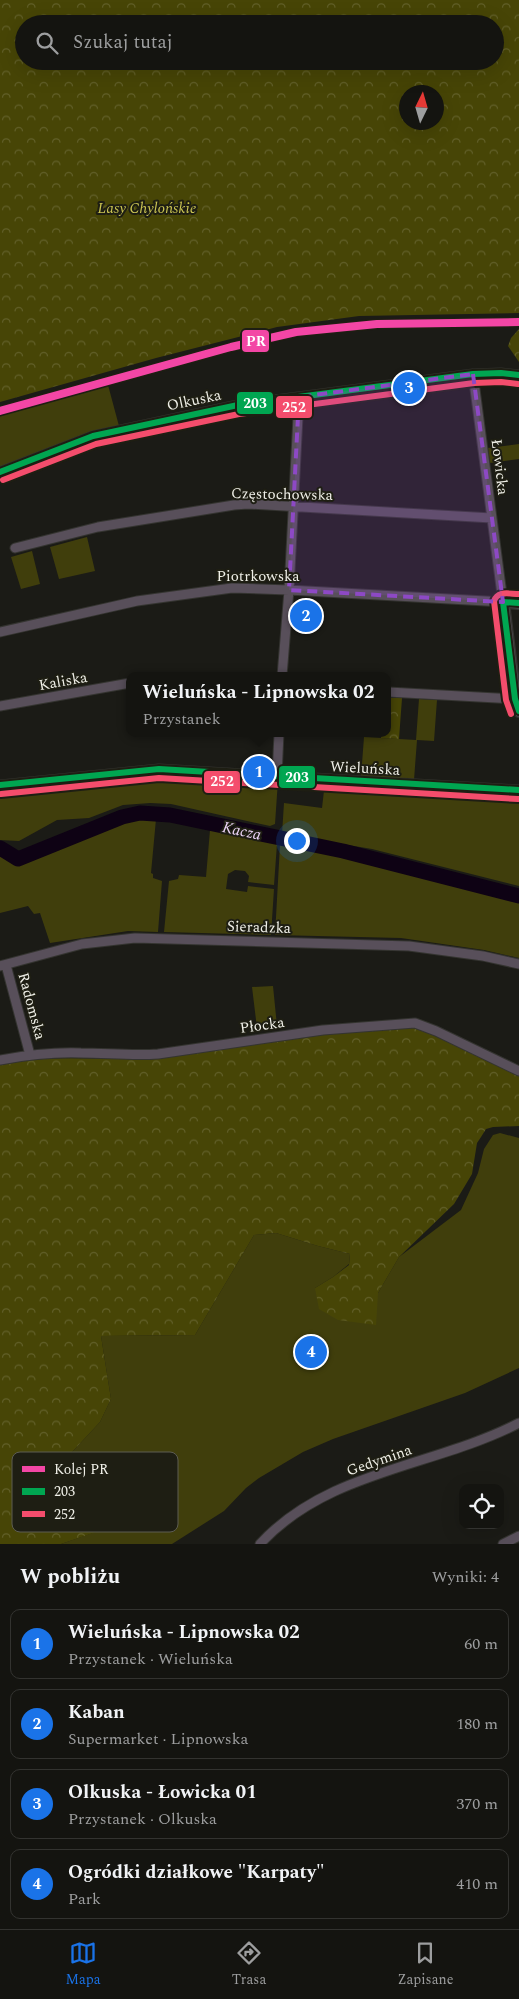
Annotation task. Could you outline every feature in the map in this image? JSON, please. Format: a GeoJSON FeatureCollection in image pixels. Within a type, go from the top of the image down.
{"type":"FeatureCollection","features":[{"type":"Feature","properties":{"kind":"street","name":"Olkuska"},"geometry":{"type":"LineString","coordinates":[[0,472],[93,436],[238,405],[474,374],[501,372],[519,375]]}},
{"type":"Feature","properties":{"kind":"street","name":"Łowicka"},"geometry":{"type":"LineString","coordinates":[[474,374],[515,699],[519,711]]}},
{"type":"Feature","properties":{"kind":"street"},"geometry":{"type":"LineString","coordinates":[[282,672],[289,590],[299,397]]}},
{"type":"Feature","properties":{"kind":"street","name":"Częstochowska"},"geometry":{"type":"LineString","coordinates":[[15,548],[116,524],[234,505],[492,518]]}},
{"type":"Feature","properties":{"kind":"street","name":"Piotrkowska"},"geometry":{"type":"LineString","coordinates":[[0,632],[146,600],[232,588],[519,603]]}},
{"type":"Feature","properties":{"kind":"street","name":"Kaliska"},"geometry":{"type":"LineString","coordinates":[[0,706],[126,685]]}},
{"type":"Feature","properties":{"kind":"street"},"geometry":{"type":"LineString","coordinates":[[391,692],[515,699]]}},
{"type":"Feature","properties":{"kind":"street"},"geometry":{"type":"LineString","coordinates":[[277,776],[279,737]]}},
{"type":"Feature","properties":{"kind":"street","name":"Wieluńska"},"geometry":{"type":"LineString","coordinates":[[0,785],[146,770],[519,790]]}},
{"type":"Feature","properties":{"kind":"street","name":"Sieradzka"},"geometry":{"type":"LineString","coordinates":[[3,965],[82,944],[135,938],[409,946],[483,956],[519,964]]}},
{"type":"Feature","properties":{"kind":"street","name":"Radomska"},"geometry":{"type":"LineString","coordinates":[[3,965],[30,1055]]}},
{"type":"Feature","properties":{"kind":"street","name":"Płocka"},"geometry":{"type":"LineString","coordinates":[[0,1060],[30,1055],[80,1053],[135,1056],[323,1030],[415,1023],[436,1031],[519,1071]]}},
{"type":"Feature","properties":{"kind":"street","name":"Gedymina"},"geometry":{"type":"LineString","coordinates":[[260,1544],[286,1519],[321,1497],[376,1474],[472,1443],[519,1423]]}},
{"type":"Feature","properties":{"kind":"street"},"geometry":{"type":"LineString","coordinates":[[503,1544],[519,1536]]}},
{"type":"Feature","properties":{"kind":"highlighted area"},"geometry":{"type":"Polygon","coordinates":[[[473,374],[503,602],[289,590],[299,397],[473,374]]]}},
{"type":"Feature","properties":{"kind":"shaded area"},"geometry":{"type":"Polygon","coordinates":[[[108,385],[119,426],[78,437],[0,468],[0,415],[108,385]]]}},
{"type":"Feature","properties":{"kind":"shaded area"},"geometry":{"type":"Polygon","coordinates":[[[519,444],[519,459],[490,463],[488,448],[519,444]]]}},
{"type":"Feature","properties":{"kind":"shaded area"},"geometry":{"type":"Polygon","coordinates":[[[87,537],[95,571],[59,579],[50,547],[87,537]]]}},
{"type":"Feature","properties":{"kind":"shaded area"},"geometry":{"type":"Polygon","coordinates":[[[32,551],[40,584],[21,589],[11,557],[32,551]]]}},
{"type":"Feature","properties":{"kind":"shaded area"},"geometry":{"type":"Polygon","coordinates":[[[419,699],[437,700],[434,741],[417,740],[414,780],[361,777],[364,737],[416,740],[419,699]]]}},
{"type":"Feature","properties":{"kind":"shaded area"},"geometry":{"type":"Polygon","coordinates":[[[153,774],[278,780],[275,824],[270,826],[171,804],[150,803],[123,805],[89,818],[57,820],[19,841],[0,840],[0,791],[153,774]]]}},
{"type":"Feature","properties":{"kind":"shaded area"},"geometry":{"type":"Polygon","coordinates":[[[325,782],[519,794],[519,886],[372,849],[282,834],[284,803],[322,808],[325,782]]]}},
{"type":"Feature","properties":{"kind":"shaded area"},"geometry":{"type":"Polygon","coordinates":[[[156,819],[151,873],[153,878],[162,881],[158,932],[128,931],[50,943],[40,913],[34,914],[28,906],[0,913],[0,856],[9,861],[23,861],[29,856],[129,820],[156,819]]]}},
{"type":"Feature","properties":{"kind":"shaded area"},"geometry":{"type":"Polygon","coordinates":[[[210,830],[262,839],[277,844],[274,885],[248,882],[249,876],[245,871],[235,870],[228,874],[226,889],[247,892],[248,886],[274,889],[271,935],[164,932],[169,881],[178,879],[179,875],[206,877],[210,830]]]}},
{"type":"Feature","properties":{"kind":"shaded area"},"geometry":{"type":"Polygon","coordinates":[[[280,845],[298,849],[301,845],[311,847],[315,851],[368,860],[519,901],[519,958],[484,950],[401,938],[275,935],[280,845]]]}},
{"type":"Feature","properties":{"kind":"shaded area"},"geometry":{"type":"Polygon","coordinates":[[[273,986],[277,1026],[257,1028],[252,987],[273,986]]]}},
{"type":"Feature","properties":{"kind":"shaded area"},"geometry":{"type":"Polygon","coordinates":[[[500,1133],[519,1138],[519,1368],[465,1393],[333,1439],[303,1452],[259,1478],[246,1488],[224,1511],[172,1544],[61,1544],[95,1532],[178,1532],[178,1452],[72,1452],[100,1422],[111,1399],[101,1336],[195,1335],[254,1235],[276,1233],[350,1254],[349,1264],[315,1288],[378,1293],[399,1257],[461,1210],[478,1173],[484,1149],[493,1135],[500,1133]]]}},
{"type":"Feature","properties":{"kind":"green space","name":"Lasy Chylońskie"},"geometry":{"type":"Polygon","coordinates":[[[0,0],[519,0],[519,313],[359,316],[277,327],[156,358],[0,402],[0,0]]]}},
{"type":"Feature","properties":{"kind":"green space"},"geometry":{"type":"Polygon","coordinates":[[[519,329],[519,362],[508,346],[511,338],[519,329]]]}},
{"type":"Feature","properties":{"kind":"green space"},"geometry":{"type":"Polygon","coordinates":[[[391,698],[402,698],[399,739],[381,738],[391,737],[391,698]]]}},
{"type":"Feature","properties":{"kind":"green space"},"geometry":{"type":"Polygon","coordinates":[[[415,1026],[511,1069],[519,1076],[519,1126],[486,1129],[477,1143],[472,1174],[454,1204],[399,1257],[378,1293],[376,1325],[338,1320],[319,1309],[315,1288],[349,1265],[350,1254],[276,1233],[254,1235],[195,1335],[101,1336],[111,1399],[100,1422],[72,1452],[12,1452],[12,1532],[96,1532],[61,1544],[0,1544],[0,1065],[39,1059],[158,1057],[322,1033],[415,1026]]]}},
{"type":"Feature","properties":{"kind":"waterway","name":"Kacza"},"geometry":{"type":"LineString","coordinates":[[0,848],[18,859],[122,817],[140,813],[170,815],[343,851],[519,896]]}},
{"type":"Feature","properties":{"kind":"rail line","name":"PR"},"geometry":{"type":"LineString","coordinates":[[0,411],[231,347],[296,332],[377,324],[519,322]]}},
{"type":"Feature","properties":{"kind":"transit line","name":"203"},"geometry":{"type":"LineString","coordinates":[[0,472],[93,436],[238,405],[473,374],[501,373],[519,375]]}},
{"type":"Feature","properties":{"kind":"transit line","name":"252"},"geometry":{"type":"LineString","coordinates":[[3,480],[96,444],[239,414],[474,383],[501,382],[518,384]]}},
{"type":"Feature","properties":{"kind":"transit line","name":"252"},"geometry":{"type":"LineString","coordinates":[[511,714],[506,700],[494,601],[501,594],[519,594]]}},
{"type":"Feature","properties":{"kind":"transit line","name":"203"},"geometry":{"type":"LineString","coordinates":[[519,603],[503,602],[515,699],[519,711]]}},
{"type":"Feature","properties":{"kind":"transit line","name":"203"},"geometry":{"type":"LineString","coordinates":[[0,785],[159,769],[519,790]]}},
{"type":"Feature","properties":{"kind":"transit line","name":"252"},"geometry":{"type":"LineString","coordinates":[[1,794],[159,778],[518,799]]}},
{"type":"Feature","properties":{"kind":"place","name":"Olkuska - Łowicka 01"},"geometry":{"type":"Point","coordinates":[409,388]}},
{"type":"Feature","properties":{"kind":"place","name":"Kaban"},"geometry":{"type":"Point","coordinates":[306,616]}},
{"type":"Feature","properties":{"kind":"place","name":"Wieluńska - Lipnowska 02"},"geometry":{"type":"Point","coordinates":[259,772]}},
{"type":"Feature","properties":{"kind":"place","name":"Ogródki działkowe \"Karpaty\""},"geometry":{"type":"Point","coordinates":[311,1352]}}]}
